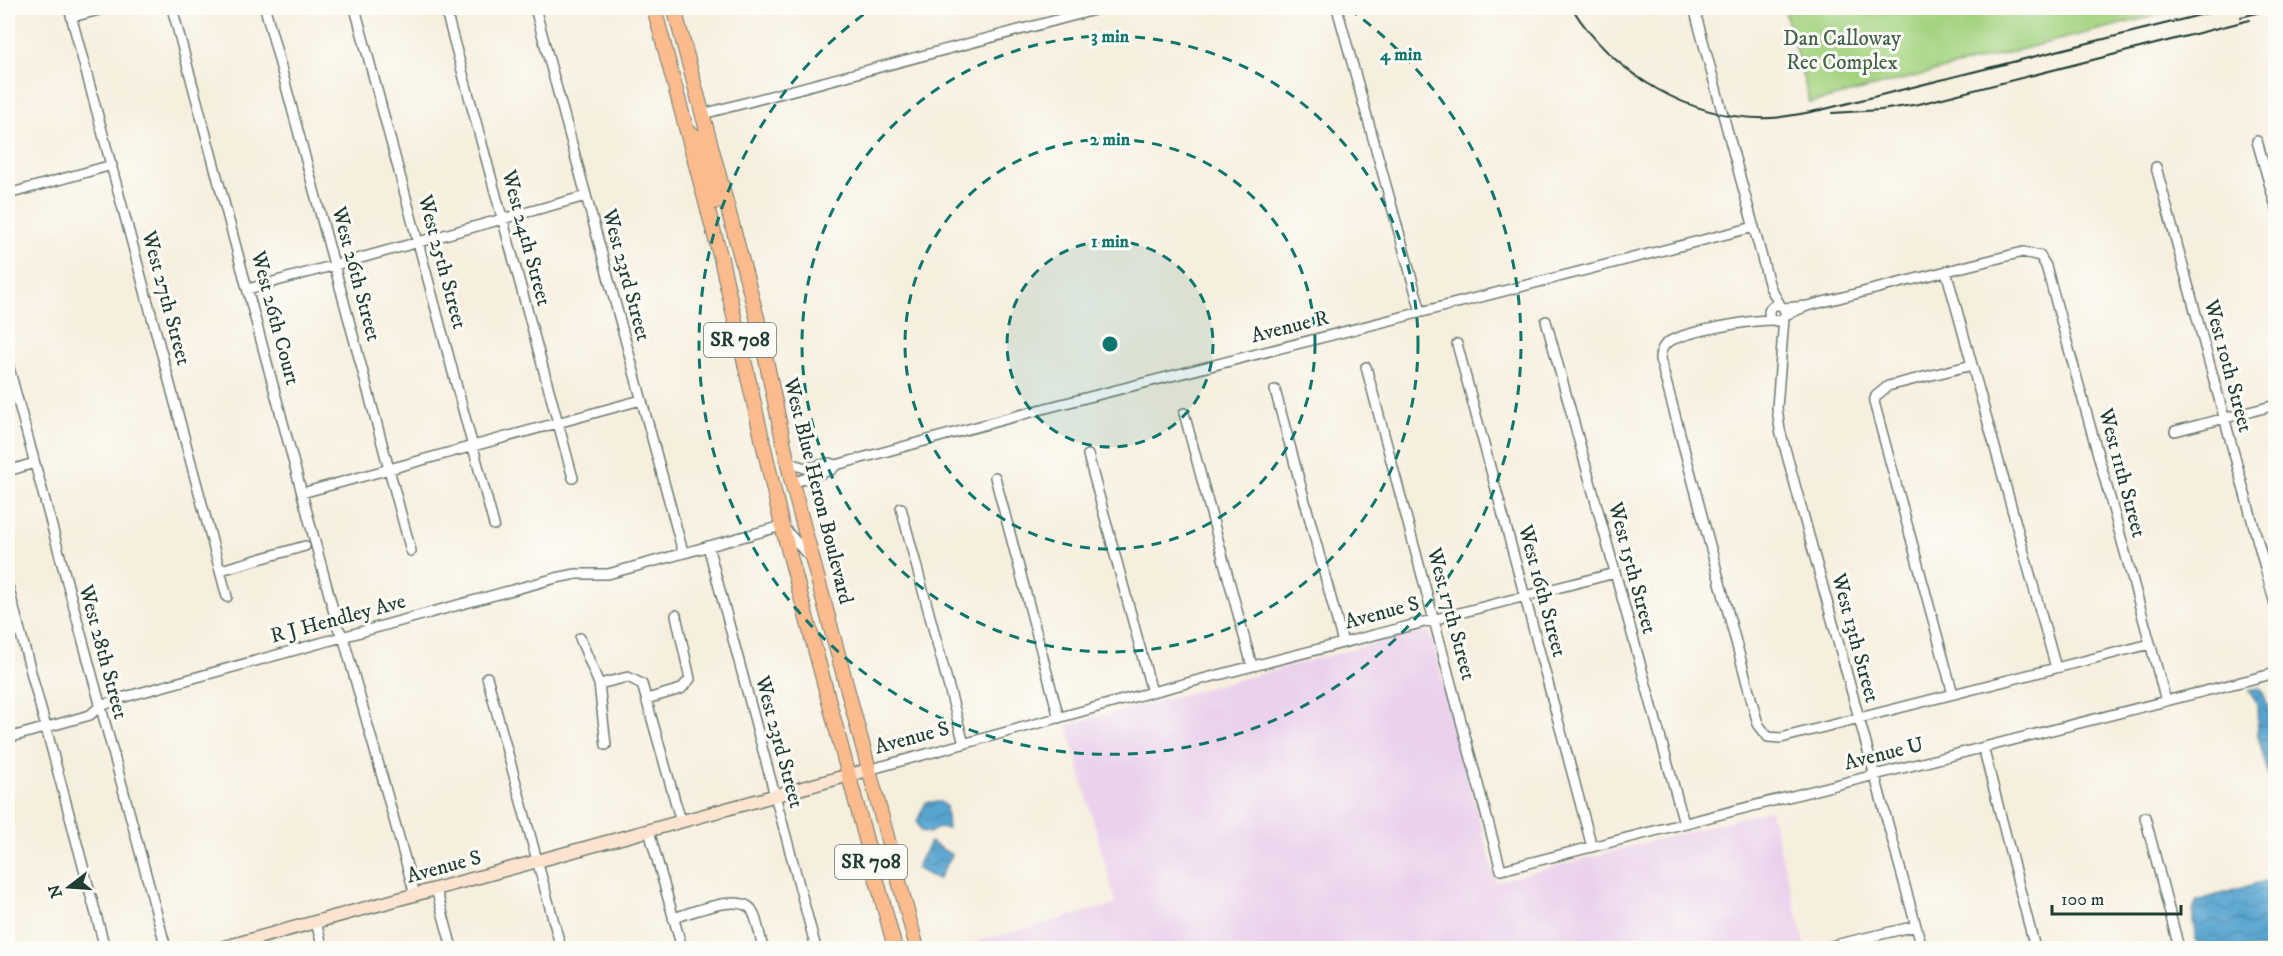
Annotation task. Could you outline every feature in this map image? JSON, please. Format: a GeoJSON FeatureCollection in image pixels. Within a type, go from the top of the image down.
{"type":"FeatureCollection","features":[{"type":"Feature","properties":{"kind":"main road","name":"West Blue Heron Boulevard"},"geometry":{"type":"LineString","coordinates":[[654,8],[721,259],[782,526],[895,948]]}},
{"type":"Feature","properties":{"kind":"main road","name":"West Blue Heron Boulevard"},"geometry":{"type":"LineString","coordinates":[[675,8],[756,317],[787,462],[812,562],[917,948]]}},
{"type":"Feature","properties":{"kind":"main road"},"geometry":{"type":"LineString","coordinates":[[659,26],[668,30],[691,106],[703,114]]}},
{"type":"Feature","properties":{"kind":"main road"},"geometry":{"type":"LineString","coordinates":[[687,131],[699,138],[721,216],[734,229]]}},
{"type":"Feature","properties":{"kind":"street"},"geometry":{"type":"LineString","coordinates":[[71,12],[107,8]]}},
{"type":"Feature","properties":{"kind":"street","name":"West 26th Court"},"geometry":{"type":"LineString","coordinates":[[174,8],[415,895]]}},
{"type":"Feature","properties":{"kind":"street","name":"West 26th Street"},"geometry":{"type":"LineString","coordinates":[[265,8],[411,551]]}},
{"type":"Feature","properties":{"kind":"street","name":"West 25th Street"},"geometry":{"type":"LineString","coordinates":[[355,8],[494,525]]}},
{"type":"Feature","properties":{"kind":"street","name":"West 24th Street"},"geometry":{"type":"LineString","coordinates":[[446,8],[573,478]]}},
{"type":"Feature","properties":{"kind":"street","name":"West 23rd Street"},"geometry":{"type":"LineString","coordinates":[[535,8],[683,552]]}},
{"type":"Feature","properties":{"kind":"street"},"geometry":{"type":"LineString","coordinates":[[703,114],[1102,8]]}},
{"type":"Feature","properties":{"kind":"street"},"geometry":{"type":"LineString","coordinates":[[1337,8],[1421,312]]}},
{"type":"Feature","properties":{"kind":"street"},"geometry":{"type":"LineString","coordinates":[[1694,8],[1777,313]]}},
{"type":"Feature","properties":{"kind":"street","name":"West 27th Street"},"geometry":{"type":"LineString","coordinates":[[71,12],[227,597]]}},
{"type":"Feature","properties":{"kind":"street"},"geometry":{"type":"LineString","coordinates":[[2257,141],[2276,207]]}},
{"type":"Feature","properties":{"kind":"street"},"geometry":{"type":"LineString","coordinates":[[8,194],[111,165]]}},
{"type":"Feature","properties":{"kind":"street","name":"West 10th Street"},"geometry":{"type":"LineString","coordinates":[[2156,167],[2276,608]]}},
{"type":"Feature","properties":{"kind":"street"},"geometry":{"type":"LineString","coordinates":[[250,288],[586,196]]}},
{"type":"Feature","properties":{"kind":"street","name":"Avenue R"},"geometry":{"type":"LineString","coordinates":[[787,462],[806,468],[836,465],[1754,227]]}},
{"type":"Feature","properties":{"kind":"street","name":"West 11th Street"},"geometry":{"type":"LineString","coordinates":[[1946,271],[2023,252],[2040,256],[2046,266],[2166,701]]}},
{"type":"Feature","properties":{"kind":"street"},"geometry":{"type":"LineString","coordinates":[[2056,668],[1946,271],[1675,339],[1663,347],[1660,359],[1758,724],[1768,737],[1781,738],[1858,718],[2056,668],[2150,644]]}},
{"type":"Feature","properties":{"kind":"street","name":"West 13th Street"},"geometry":{"type":"LineString","coordinates":[[1777,313],[1781,333],[1779,423],[1873,775],[1880,787],[1922,948]]}},
{"type":"Feature","properties":{"kind":"street","name":"West 15th Street"},"geometry":{"type":"LineString","coordinates":[[1546,321],[1684,823]]}},
{"type":"Feature","properties":{"kind":"street","name":"West 16th Street"},"geometry":{"type":"LineString","coordinates":[[1457,344],[1592,847]]}},
{"type":"Feature","properties":{"kind":"street","name":"West 28th Street"},"geometry":{"type":"LineString","coordinates":[[8,364],[166,948]]}},
{"type":"Feature","properties":{"kind":"street"},"geometry":{"type":"LineString","coordinates":[[1953,694],[1874,402],[1888,386],[1972,365]]}},
{"type":"Feature","properties":{"kind":"street","name":"West 17th Street"},"geometry":{"type":"LineString","coordinates":[[1366,367],[1501,870]]}},
{"type":"Feature","properties":{"kind":"street"},"geometry":{"type":"LineString","coordinates":[[1275,390],[1343,643]]}},
{"type":"Feature","properties":{"kind":"street"},"geometry":{"type":"LineString","coordinates":[[304,493],[641,400]]}},
{"type":"Feature","properties":{"kind":"street"},"geometry":{"type":"LineString","coordinates":[[2175,430],[2276,405]]}},
{"type":"Feature","properties":{"kind":"street"},"geometry":{"type":"LineString","coordinates":[[1184,413],[1252,666]]}},
{"type":"Feature","properties":{"kind":"street"},"geometry":{"type":"LineString","coordinates":[[1088,454],[1152,692]]}},
{"type":"Feature","properties":{"kind":"street"},"geometry":{"type":"LineString","coordinates":[[8,471],[34,464]]}},
{"type":"Feature","properties":{"kind":"street","name":"Avenue R"},"geometry":{"type":"LineString","coordinates":[[792,483],[831,470],[836,465]]}},
{"type":"Feature","properties":{"kind":"street"},"geometry":{"type":"LineString","coordinates":[[995,477],[1059,718]]}},
{"type":"Feature","properties":{"kind":"street"},"geometry":{"type":"LineString","coordinates":[[901,508],[964,744]]}},
{"type":"Feature","properties":{"kind":"street"},"geometry":{"type":"LineString","coordinates":[[683,552],[782,526],[801,544],[812,562]]}},
{"type":"Feature","properties":{"kind":"street"},"geometry":{"type":"LineString","coordinates":[[221,570],[305,546]]}},
{"type":"Feature","properties":{"kind":"street","name":"West 23rd Street"},"geometry":{"type":"LineString","coordinates":[[708,546],[816,948]]}},
{"type":"Feature","properties":{"kind":"street","name":"R J Hendley Ave"},"geometry":{"type":"LineString","coordinates":[[8,738],[90,715],[99,707],[121,698],[343,636],[556,578],[576,574],[608,573],[683,552]]}},
{"type":"Feature","properties":{"kind":"street","name":"Avenue S"},"geometry":{"type":"LineString","coordinates":[[221,948],[1152,692],[1615,573]]}},
{"type":"Feature","properties":{"kind":"street"},"geometry":{"type":"LineString","coordinates":[[8,586],[105,948]]}},
{"type":"Feature","properties":{"kind":"street"},"geometry":{"type":"LineString","coordinates":[[647,699],[681,689],[690,679],[676,615]]}},
{"type":"Feature","properties":{"kind":"street"},"geometry":{"type":"LineString","coordinates":[[580,638],[600,684],[606,744]]}},
{"type":"Feature","properties":{"kind":"street","name":"Avenue U"},"geometry":{"type":"LineString","coordinates":[[1501,870],[2276,673]]}},
{"type":"Feature","properties":{"kind":"street"},"geometry":{"type":"LineString","coordinates":[[487,677],[561,948]]}},
{"type":"Feature","properties":{"kind":"street"},"geometry":{"type":"LineString","coordinates":[[600,684],[628,677],[635,678],[642,684],[681,822]]}},
{"type":"Feature","properties":{"kind":"street"},"geometry":{"type":"LineString","coordinates":[[1983,747],[2036,948]]}},
{"type":"Feature","properties":{"kind":"street"},"geometry":{"type":"LineString","coordinates":[[2145,817],[2179,948]]}},
{"type":"Feature","properties":{"kind":"street"},"geometry":{"type":"LineString","coordinates":[[649,831],[682,948]]}},
{"type":"Feature","properties":{"kind":"street"},"geometry":{"type":"LineString","coordinates":[[436,889],[452,948]]}},
{"type":"Feature","properties":{"kind":"street"},"geometry":{"type":"LineString","coordinates":[[674,918],[730,902],[744,903],[753,912],[763,948]]}},
{"type":"Feature","properties":{"kind":"street"},"geometry":{"type":"LineString","coordinates":[[316,922],[323,948]]}},
{"type":"Feature","properties":{"kind":"street"},"geometry":{"type":"LineString","coordinates":[[1822,948],[1916,926]]}},
{"type":"Feature","properties":{"kind":"shaded area"},"geometry":{"type":"Polygon","coordinates":[[[1429,629],[1496,882],[1770,810],[1806,948],[954,948],[1116,904],[1067,725],[1429,629]]]}},
{"type":"Feature","properties":{"kind":"green space","name":"Dan Calloway Rec Complex"},"geometry":{"type":"Polygon","coordinates":[[[1784,8],[2185,8],[1810,103],[1784,8]]]}},
{"type":"Feature","properties":{"kind":"water"},"geometry":{"type":"Polygon","coordinates":[[[2259,688],[2264,695],[2271,723],[2275,800],[2258,736],[2257,704],[2249,691],[2259,688]]]}},
{"type":"Feature","properties":{"kind":"water"},"geometry":{"type":"Polygon","coordinates":[[[926,802],[940,802],[946,806],[948,829],[938,828],[929,833],[921,831],[917,821],[926,802]]]}},
{"type":"Feature","properties":{"kind":"water"},"geometry":{"type":"Polygon","coordinates":[[[930,842],[952,855],[938,880],[916,868],[930,842]]]}},
{"type":"Feature","properties":{"kind":"water"},"geometry":{"type":"Polygon","coordinates":[[[2275,878],[2275,948],[2198,948],[2193,918],[2197,901],[2275,878]]]}},
{"type":"Feature","properties":{"kind":"railway"},"geometry":{"type":"LineString","coordinates":[[1572,8],[1589,32],[1610,54],[1632,73],[1657,89],[1712,112],[1741,117],[1771,118],[1821,110],[2228,8]]}},
{"type":"Feature","properties":{"kind":"railway"},"geometry":{"type":"LineString","coordinates":[[2241,17],[2276,8]]}},
{"type":"Feature","properties":{"kind":"railway"},"geometry":{"type":"LineString","coordinates":[[1832,113],[1881,110],[1919,104],[2250,20]]}}]}
